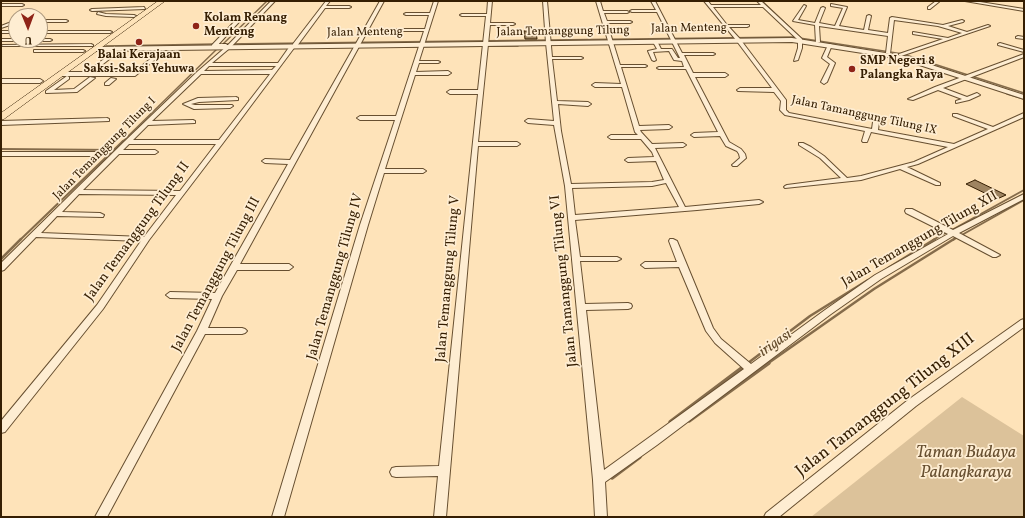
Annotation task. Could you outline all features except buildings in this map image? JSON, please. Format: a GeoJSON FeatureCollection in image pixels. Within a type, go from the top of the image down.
{"type":"FeatureCollection","features":[{"type":"Feature","properties":{"kind":"highway"},"geometry":{"type":"LineString","coordinates":[[1,109],[42,84],[65,73],[114,31],[155,1]]}},
{"type":"Feature","properties":{"kind":"highway"},"geometry":{"type":"LineString","coordinates":[[114,31],[162,1]]}},
{"type":"Feature","properties":{"kind":"highway"},"geometry":{"type":"LineString","coordinates":[[65,73],[82,52],[95,47]]}},
{"type":"Feature","properties":{"kind":"highway"},"geometry":{"type":"LineString","coordinates":[[1,117],[42,84]]}},
{"type":"Feature","properties":{"kind":"main road","name":"Jalan Temanggung Tilung"},"geometry":{"type":"LineString","coordinates":[[214,46],[226,46]]}},
{"type":"Feature","properties":{"kind":"street","name":"Jalan Temanggung Tilung I"},"geometry":{"type":"LineString","coordinates":[[1,268],[127,142],[273,1]]}},
{"type":"Feature","properties":{"kind":"street","name":"Jalan Temanggung Tilung II"},"geometry":{"type":"LineString","coordinates":[[1,429],[100,306],[146,239],[221,142],[272,72],[328,1]]}},
{"type":"Feature","properties":{"kind":"street","name":"Jalan Temanggung Tilung III"},"geometry":{"type":"LineString","coordinates":[[101,517],[202,331],[218,296],[382,1]]}},
{"type":"Feature","properties":{"kind":"street","name":"Jalan Temanggung Tilung IV"},"geometry":{"type":"LineString","coordinates":[[278,517],[381,171],[436,1]]}},
{"type":"Feature","properties":{"kind":"street","name":"Jalan Temanggung Tilung V"},"geometry":{"type":"LineString","coordinates":[[440,517],[490,1]]}},
{"type":"Feature","properties":{"kind":"street","name":"Jalan Tamanggung Tilung VI"},"geometry":{"type":"LineString","coordinates":[[545,1],[554,102],[568,186],[576,259],[599,480],[601,517]]}},
{"type":"Feature","properties":{"kind":"street"},"geometry":{"type":"LineString","coordinates":[[598,1],[625,86],[636,128],[641,137],[650,146],[659,159],[668,181],[683,209]]}},
{"type":"Feature","properties":{"kind":"street"},"geometry":{"type":"LineString","coordinates":[[653,1],[728,145],[739,150],[742,154],[743,158],[735,165]]}},
{"type":"Feature","properties":{"kind":"street","name":"Jalan Tamanggung Tilung IX"},"geometry":{"type":"LineString","coordinates":[[706,1],[784,101],[783,110],[787,114],[954,146]]}},
{"type":"Feature","properties":{"kind":"street"},"geometry":{"type":"LineString","coordinates":[[759,1],[799,39],[901,55],[966,77]]}},
{"type":"Feature","properties":{"kind":"street"},"geometry":{"type":"LineString","coordinates":[[929,8],[938,1]]}},
{"type":"Feature","properties":{"kind":"street"},"geometry":{"type":"LineString","coordinates":[[967,1],[1024,10]]}},
{"type":"Feature","properties":{"kind":"street"},"geometry":{"type":"LineString","coordinates":[[984,4],[991,1]]}},
{"type":"Feature","properties":{"kind":"street"},"geometry":{"type":"LineString","coordinates":[[970,8],[978,3]]}},
{"type":"Feature","properties":{"kind":"street"},"geometry":{"type":"LineString","coordinates":[[1,5],[22,5]]}},
{"type":"Feature","properties":{"kind":"street"},"geometry":{"type":"LineString","coordinates":[[832,5],[845,7],[837,27]]}},
{"type":"Feature","properties":{"kind":"street"},"geometry":{"type":"LineString","coordinates":[[710,6],[764,6]]}},
{"type":"Feature","properties":{"kind":"street"},"geometry":{"type":"LineString","coordinates":[[795,21],[804,6]]}},
{"type":"Feature","properties":{"kind":"street"},"geometry":{"type":"LineString","coordinates":[[324,7],[349,7]]}},
{"type":"Feature","properties":{"kind":"street"},"geometry":{"type":"LineString","coordinates":[[92,10],[144,8]]}},
{"type":"Feature","properties":{"kind":"street"},"geometry":{"type":"LineString","coordinates":[[818,42],[817,24],[823,8]]}},
{"type":"Feature","properties":{"kind":"street"},"geometry":{"type":"LineString","coordinates":[[632,11],[658,11]]}},
{"type":"Feature","properties":{"kind":"street"},"geometry":{"type":"LineString","coordinates":[[602,12],[627,12]]}},
{"type":"Feature","properties":{"kind":"street"},"geometry":{"type":"LineString","coordinates":[[98,13],[106,15],[134,16]]}},
{"type":"Feature","properties":{"kind":"street"},"geometry":{"type":"LineString","coordinates":[[406,14],[431,14]]}},
{"type":"Feature","properties":{"kind":"street"},"geometry":{"type":"LineString","coordinates":[[462,15],[489,15]]}},
{"type":"Feature","properties":{"kind":"street"},"geometry":{"type":"LineString","coordinates":[[866,31],[869,16]]}},
{"type":"Feature","properties":{"kind":"street"},"geometry":{"type":"LineString","coordinates":[[888,53],[893,16],[967,33]]}},
{"type":"Feature","properties":{"kind":"street"},"geometry":{"type":"LineString","coordinates":[[48,21],[66,21]]}},
{"type":"Feature","properties":{"kind":"street"},"geometry":{"type":"LineString","coordinates":[[779,21],[795,21],[890,35]]}},
{"type":"Feature","properties":{"kind":"street"},"geometry":{"type":"LineString","coordinates":[[944,27],[962,21]]}},
{"type":"Feature","properties":{"kind":"street"},"geometry":{"type":"LineString","coordinates":[[214,46],[237,22]]}},
{"type":"Feature","properties":{"kind":"street"},"geometry":{"type":"LineString","coordinates":[[605,22],[630,22]]}},
{"type":"Feature","properties":{"kind":"street"},"geometry":{"type":"LineString","coordinates":[[488,24],[513,24]]}},
{"type":"Feature","properties":{"kind":"street"},"geometry":{"type":"LineString","coordinates":[[726,26],[747,26]]}},
{"type":"Feature","properties":{"kind":"street"},"geometry":{"type":"LineString","coordinates":[[901,55],[988,26]]}},
{"type":"Feature","properties":{"kind":"street"},"geometry":{"type":"LineString","coordinates":[[397,30],[426,30]]}},
{"type":"Feature","properties":{"kind":"street"},"geometry":{"type":"LineString","coordinates":[[48,32],[114,31]]}},
{"type":"Feature","properties":{"kind":"street"},"geometry":{"type":"LineString","coordinates":[[915,33],[948,39]]}},
{"type":"Feature","properties":{"kind":"street"},"geometry":{"type":"LineString","coordinates":[[1018,37],[1024,38]]}},
{"type":"Feature","properties":{"kind":"street"},"geometry":{"type":"LineString","coordinates":[[796,60],[800,48],[799,39]]}},
{"type":"Feature","properties":{"kind":"street","name":"Jalan Temanggung Tilung"},"geometry":{"type":"LineString","coordinates":[[226,46],[485,44],[611,41],[655,42],[799,39],[902,57],[1024,96]]}},
{"type":"Feature","properties":{"kind":"street","name":"Jalan Menteng"},"geometry":{"type":"LineString","coordinates":[[611,41],[674,41]]}},
{"type":"Feature","properties":{"kind":"street"},"geometry":{"type":"LineString","coordinates":[[655,42],[660,50]]}},
{"type":"Feature","properties":{"kind":"street"},"geometry":{"type":"LineString","coordinates":[[1000,44],[1024,51]]}},
{"type":"Feature","properties":{"kind":"street"},"geometry":{"type":"LineString","coordinates":[[824,82],[833,63],[824,58],[830,45]]}},
{"type":"Feature","properties":{"kind":"street"},"geometry":{"type":"LineString","coordinates":[[3,46],[95,47]]}},
{"type":"Feature","properties":{"kind":"street","name":"Jalan Temanggung Tilung"},"geometry":{"type":"LineString","coordinates":[[95,47],[214,46]]}},
{"type":"Feature","properties":{"kind":"street"},"geometry":{"type":"LineString","coordinates":[[654,60],[650,50],[670,50],[677,60],[683,57],[713,54]]}},
{"type":"Feature","properties":{"kind":"street"},"geometry":{"type":"LineString","coordinates":[[36,51],[82,52]]}},
{"type":"Feature","properties":{"kind":"street"},"geometry":{"type":"LineString","coordinates":[[115,53],[90,76],[75,92],[48,92],[55,86],[65,73],[90,76],[113,79],[128,79]]}},
{"type":"Feature","properties":{"kind":"street"},"geometry":{"type":"LineString","coordinates":[[90,76],[135,74],[161,53]]}},
{"type":"Feature","properties":{"kind":"street"},"geometry":{"type":"LineString","coordinates":[[911,99],[1024,55]]}},
{"type":"Feature","properties":{"kind":"street"},"geometry":{"type":"LineString","coordinates":[[550,58],[581,58]]}},
{"type":"Feature","properties":{"kind":"street"},"geometry":{"type":"LineString","coordinates":[[416,62],[438,62]]}},
{"type":"Feature","properties":{"kind":"street"},"geometry":{"type":"LineString","coordinates":[[208,64],[279,64]]}},
{"type":"Feature","properties":{"kind":"street"},"geometry":{"type":"LineString","coordinates":[[619,66],[644,66]]}},
{"type":"Feature","properties":{"kind":"street"},"geometry":{"type":"LineString","coordinates":[[660,68],[688,68]]}},
{"type":"Feature","properties":{"kind":"street"},"geometry":{"type":"LineString","coordinates":[[199,74],[272,72]]}},
{"type":"Feature","properties":{"kind":"street"},"geometry":{"type":"LineString","coordinates":[[412,74],[448,74]]}},
{"type":"Feature","properties":{"kind":"street"},"geometry":{"type":"LineString","coordinates":[[692,75],[725,75]]}},
{"type":"Feature","properties":{"kind":"street"},"geometry":{"type":"LineString","coordinates":[[107,84],[113,79]]}},
{"type":"Feature","properties":{"kind":"street"},"geometry":{"type":"LineString","coordinates":[[1,81],[55,86]]}},
{"type":"Feature","properties":{"kind":"street"},"geometry":{"type":"LineString","coordinates":[[595,85],[625,86]]}},
{"type":"Feature","properties":{"kind":"street"},"geometry":{"type":"LineString","coordinates":[[937,88],[967,99]]}},
{"type":"Feature","properties":{"kind":"street"},"geometry":{"type":"LineString","coordinates":[[740,90],[776,90]]}},
{"type":"Feature","properties":{"kind":"street"},"geometry":{"type":"LineString","coordinates":[[450,92],[481,92]]}},
{"type":"Feature","properties":{"kind":"street"},"geometry":{"type":"LineString","coordinates":[[958,102],[977,95]]}},
{"type":"Feature","properties":{"kind":"street"},"geometry":{"type":"LineString","coordinates":[[230,106],[194,107],[184,104],[198,100],[236,99]]}},
{"type":"Feature","properties":{"kind":"street"},"geometry":{"type":"LineString","coordinates":[[554,102],[588,104]]}},
{"type":"Feature","properties":{"kind":"street"},"geometry":{"type":"LineString","coordinates":[[166,104],[174,104]]}},
{"type":"Feature","properties":{"kind":"street"},"geometry":{"type":"LineString","coordinates":[[955,115],[993,129]]}},
{"type":"Feature","properties":{"kind":"street"},"geometry":{"type":"LineString","coordinates":[[786,187],[873,176],[901,168],[1024,115]]}},
{"type":"Feature","properties":{"kind":"street"},"geometry":{"type":"LineString","coordinates":[[360,118],[398,118]]}},
{"type":"Feature","properties":{"kind":"street"},"geometry":{"type":"LineString","coordinates":[[1,123],[107,120]]}},
{"type":"Feature","properties":{"kind":"street"},"geometry":{"type":"LineString","coordinates":[[528,121],[557,123]]}},
{"type":"Feature","properties":{"kind":"street"},"geometry":{"type":"LineString","coordinates":[[148,123],[193,122]]}},
{"type":"Feature","properties":{"kind":"street"},"geometry":{"type":"LineString","coordinates":[[875,131],[876,122]]}},
{"type":"Feature","properties":{"kind":"street"},"geometry":{"type":"LineString","coordinates":[[636,128],[669,127]]}},
{"type":"Feature","properties":{"kind":"street"},"geometry":{"type":"LineString","coordinates":[[865,141],[868,130]]}},
{"type":"Feature","properties":{"kind":"street"},"geometry":{"type":"LineString","coordinates":[[694,135],[722,134]]}},
{"type":"Feature","properties":{"kind":"street"},"geometry":{"type":"LineString","coordinates":[[611,138],[641,137]]}},
{"type":"Feature","properties":{"kind":"street"},"geometry":{"type":"LineString","coordinates":[[127,142],[221,142]]}},
{"type":"Feature","properties":{"kind":"street"},"geometry":{"type":"LineString","coordinates":[[475,144],[517,144]]}},
{"type":"Feature","properties":{"kind":"street"},"geometry":{"type":"LineString","coordinates":[[802,144],[822,157],[846,180]]}},
{"type":"Feature","properties":{"kind":"street"},"geometry":{"type":"LineString","coordinates":[[650,146],[683,145]]}},
{"type":"Feature","properties":{"kind":"street"},"geometry":{"type":"LineString","coordinates":[[118,152],[155,152]]}},
{"type":"Feature","properties":{"kind":"street"},"geometry":{"type":"LineString","coordinates":[[1,154],[99,154]]}},
{"type":"Feature","properties":{"kind":"street"},"geometry":{"type":"LineString","coordinates":[[628,160],[659,159]]}},
{"type":"Feature","properties":{"kind":"street"},"geometry":{"type":"LineString","coordinates":[[265,162],[293,162]]}},
{"type":"Feature","properties":{"kind":"street"},"geometry":{"type":"LineString","coordinates":[[901,168],[938,184]]}},
{"type":"Feature","properties":{"kind":"street"},"geometry":{"type":"LineString","coordinates":[[381,171],[423,171]]}},
{"type":"Feature","properties":{"kind":"street"},"geometry":{"type":"LineString","coordinates":[[568,186],[652,184],[668,181]]}},
{"type":"Feature","properties":{"kind":"street"},"geometry":{"type":"LineString","coordinates":[[78,192],[181,193]]}},
{"type":"Feature","properties":{"kind":"street","name":"Jalan Temanggung Tilung XII"},"geometry":{"type":"LineString","coordinates":[[599,480],[752,370],[828,312],[873,281],[954,233],[1024,196]]}},
{"type":"Feature","properties":{"kind":"street"},"geometry":{"type":"LineString","coordinates":[[571,218],[759,202]]}},
{"type":"Feature","properties":{"kind":"street"},"geometry":{"type":"LineString","coordinates":[[909,210],[996,255]]}},
{"type":"Feature","properties":{"kind":"street"},"geometry":{"type":"LineString","coordinates":[[56,214],[100,215]]}},
{"type":"Feature","properties":{"kind":"street"},"geometry":{"type":"LineString","coordinates":[[35,235],[146,239]]}},
{"type":"Feature","properties":{"kind":"street"},"geometry":{"type":"LineString","coordinates":[[673,242],[709,329],[718,341],[752,370]]}},
{"type":"Feature","properties":{"kind":"street"},"geometry":{"type":"LineString","coordinates":[[576,259],[617,259]]}},
{"type":"Feature","properties":{"kind":"street"},"geometry":{"type":"LineString","coordinates":[[645,265],[682,264]]}},
{"type":"Feature","properties":{"kind":"street"},"geometry":{"type":"LineString","coordinates":[[235,267],[289,267]]}},
{"type":"Feature","properties":{"kind":"street"},"geometry":{"type":"LineString","coordinates":[[170,296],[218,296]]}},
{"type":"Feature","properties":{"kind":"street"},"geometry":{"type":"LineString","coordinates":[[581,307],[628,306]]}},
{"type":"Feature","properties":{"kind":"street","name":"Jalan Tamanggung Tilung XIII"},"geometry":{"type":"LineString","coordinates":[[770,517],[912,403],[1024,322]]}},
{"type":"Feature","properties":{"kind":"street"},"geometry":{"type":"LineString","coordinates":[[202,331],[242,332]]}},
{"type":"Feature","properties":{"kind":"street"},"geometry":{"type":"LineString","coordinates":[[396,472],[445,471]]}},
{"type":"Feature","properties":{"kind":"green space","name":"Taman Budaya Palangkaraya"},"geometry":{"type":"Polygon","coordinates":[[[962,397],[1024,436],[1024,517],[811,517],[962,397]]]}},
{"type":"Feature","properties":{"kind":"waterway"},"geometry":{"type":"LineString","coordinates":[[223,44],[267,1]]}},
{"type":"Feature","properties":{"kind":"waterway"},"geometry":{"type":"LineString","coordinates":[[762,1],[801,38]]}},
{"type":"Feature","properties":{"kind":"waterway"},"geometry":{"type":"LineString","coordinates":[[224,44],[793,37],[903,54],[1024,93]]}},
{"type":"Feature","properties":{"kind":"waterway"},"geometry":{"type":"LineString","coordinates":[[106,46],[215,44]]}},
{"type":"Feature","properties":{"kind":"waterway"},"geometry":{"type":"LineString","coordinates":[[385,47],[518,46]]}},
{"type":"Feature","properties":{"kind":"waterway"},"geometry":{"type":"LineString","coordinates":[[122,142],[219,47]]}},
{"type":"Feature","properties":{"kind":"waterway"},"geometry":{"type":"LineString","coordinates":[[1007,94],[1024,99]]}},
{"type":"Feature","properties":{"kind":"waterway"},"geometry":{"type":"LineString","coordinates":[[114,150],[123,141]]}},
{"type":"Feature","properties":{"kind":"waterway"},"geometry":{"type":"LineString","coordinates":[[1,149],[114,150]]}},
{"type":"Feature","properties":{"kind":"waterway"},"geometry":{"type":"LineString","coordinates":[[20,240],[114,150]]}},
{"type":"Feature","properties":{"kind":"waterway"},"geometry":{"type":"LineString","coordinates":[[950,231],[1024,190]]}},
{"type":"Feature","properties":{"kind":"waterway"},"geometry":{"type":"LineString","coordinates":[[960,236],[1024,200]]}},
{"type":"Feature","properties":{"kind":"waterway","name":"irigasi"},"geometry":{"type":"LineString","coordinates":[[933,240],[947,232]]}},
{"type":"Feature","properties":{"kind":"waterway","name":"irigasi"},"geometry":{"type":"LineString","coordinates":[[953,240],[958,237]]}},
{"type":"Feature","properties":{"kind":"waterway","name":"irigasi"},"geometry":{"type":"LineString","coordinates":[[888,268],[935,239]]}},
{"type":"Feature","properties":{"kind":"waterway","name":"irigasi"},"geometry":{"type":"LineString","coordinates":[[767,364],[874,289],[954,239]]}},
{"type":"Feature","properties":{"kind":"waterway"},"geometry":{"type":"LineString","coordinates":[[1,259],[20,240]]}},
{"type":"Feature","properties":{"kind":"waterway","name":"irigasi"},"geometry":{"type":"LineString","coordinates":[[748,363],[810,316],[868,280]]}},
{"type":"Feature","properties":{"kind":"waterway","name":"irigasi"},"geometry":{"type":"LineString","coordinates":[[689,421],[769,363]]}},
{"type":"Feature","properties":{"kind":"waterway","name":"irigasi"},"geometry":{"type":"LineString","coordinates":[[670,422],[743,367]]}},
{"type":"Feature","properties":{"kind":"waterway","name":"irigasi"},"geometry":{"type":"LineString","coordinates":[[612,478],[640,457]]}},
{"type":"Feature","properties":{"kind":"place","name":"Kolam Renang Menteng"},"geometry":{"type":"Point","coordinates":[196,26]}},
{"type":"Feature","properties":{"kind":"place","name":"Balai Kerajaan Saksi-Saksi Yehuwa"},"geometry":{"type":"Point","coordinates":[139,42]}},
{"type":"Feature","properties":{"kind":"place","name":"SMP Negeri 8 Palangka Raya"},"geometry":{"type":"Point","coordinates":[852,69]}}]}
